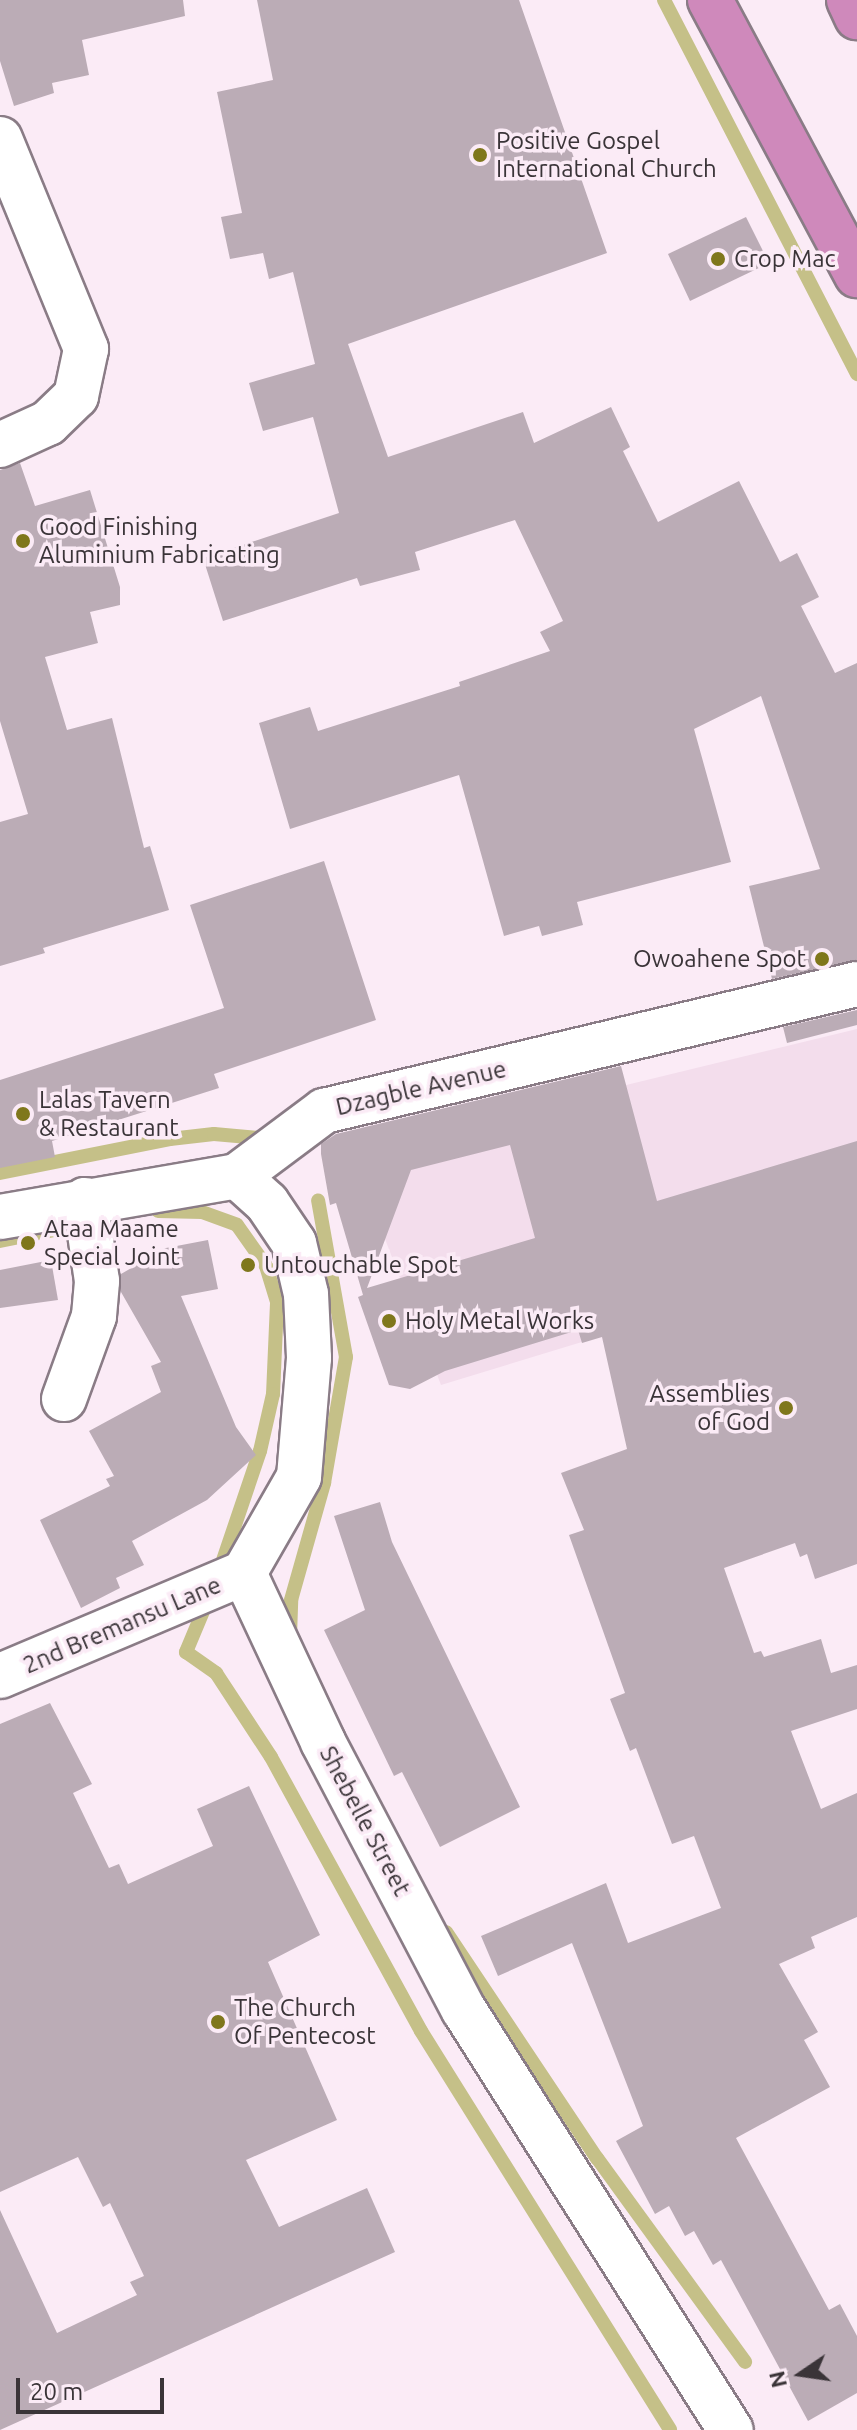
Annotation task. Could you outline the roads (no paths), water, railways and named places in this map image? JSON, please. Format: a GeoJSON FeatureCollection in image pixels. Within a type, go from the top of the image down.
{"type":"FeatureCollection","features":[{"type":"Feature","properties":{"kind":"highway"},"geometry":{"type":"LineString","coordinates":[[710,0],[857,275]]}},
{"type":"Feature","properties":{"kind":"highway"},"geometry":{"type":"LineString","coordinates":[[849,0],[857,17]]}},
{"type":"Feature","properties":{"kind":"street"},"geometry":{"type":"LineString","coordinates":[[0,139],[86,349],[76,396],[48,423],[0,445]]}},
{"type":"Feature","properties":{"kind":"street","name":"Dzagble Avenue"},"geometry":{"type":"LineString","coordinates":[[0,1217],[237,1176],[324,1111],[857,984]]}},
{"type":"Feature","properties":{"kind":"street"},"geometry":{"type":"LineString","coordinates":[[237,1176],[267,1203],[294,1243],[306,1294],[309,1358],[299,1477],[244,1573]]}},
{"type":"Feature","properties":{"kind":"street"},"geometry":{"type":"LineString","coordinates":[[64,1399],[94,1316],[97,1281],[85,1200]]}},
{"type":"Feature","properties":{"kind":"street","name":"2nd Bremansu Lane"},"geometry":{"type":"LineString","coordinates":[[0,1676],[244,1573]]}},
{"type":"Feature","properties":{"kind":"street","name":"Shebelle Street"},"geometry":{"type":"LineString","coordinates":[[244,1573],[323,1742],[464,2010],[731,2430]]}},
{"type":"Feature","properties":{"kind":"waterway"},"geometry":{"type":"LineString","coordinates":[[664,0],[857,374]]}},
{"type":"Feature","properties":{"kind":"waterway"},"geometry":{"type":"LineString","coordinates":[[0,1173],[170,1139],[214,1134],[260,1138]]}},
{"type":"Feature","properties":{"kind":"waterway"},"geometry":{"type":"LineString","coordinates":[[290,1636],[291,1600],[324,1483],[346,1357],[318,1200]]}},
{"type":"Feature","properties":{"kind":"waterway"},"geometry":{"type":"LineString","coordinates":[[158,1211],[202,1212],[237,1225],[266,1266],[277,1303],[273,1394],[260,1451],[218,1575]]}},
{"type":"Feature","properties":{"kind":"waterway"},"geometry":{"type":"LineString","coordinates":[[0,1241],[74,1226]]}},
{"type":"Feature","properties":{"kind":"waterway"},"geometry":{"type":"LineString","coordinates":[[209,1597],[186,1652],[216,1673],[271,1757],[421,2031],[670,2430]]}},
{"type":"Feature","properties":{"kind":"waterway"},"geometry":{"type":"LineString","coordinates":[[446,1932],[597,2158],[745,2362]]}},
{"type":"Feature","properties":{"kind":"place","name":"Positive Gospel International Church"},"geometry":{"type":"Point","coordinates":[480,155]}},
{"type":"Feature","properties":{"kind":"place","name":"Crop Mac"},"geometry":{"type":"Point","coordinates":[718,259]}},
{"type":"Feature","properties":{"kind":"place","name":"Good Finishing Aluminium Fabricating"},"geometry":{"type":"Point","coordinates":[23,541]}},
{"type":"Feature","properties":{"kind":"place","name":"Owoahene Spot"},"geometry":{"type":"Point","coordinates":[822,959]}},
{"type":"Feature","properties":{"kind":"place","name":"Lalas Tavern & Restaurant"},"geometry":{"type":"Point","coordinates":[23,1114]}},
{"type":"Feature","properties":{"kind":"place","name":"Ataa Maame Special Joint"},"geometry":{"type":"Point","coordinates":[28,1243]}},
{"type":"Feature","properties":{"kind":"place","name":"Untouchable Spot"},"geometry":{"type":"Point","coordinates":[248,1265]}},
{"type":"Feature","properties":{"kind":"place","name":"Holy Metal Works"},"geometry":{"type":"Point","coordinates":[389,1321]}},
{"type":"Feature","properties":{"kind":"place","name":"Assemblies of God"},"geometry":{"type":"Point","coordinates":[786,1408]}},
{"type":"Feature","properties":{"kind":"place","name":"The Church Of Pentecost"},"geometry":{"type":"Point","coordinates":[218,2022]}}]}
